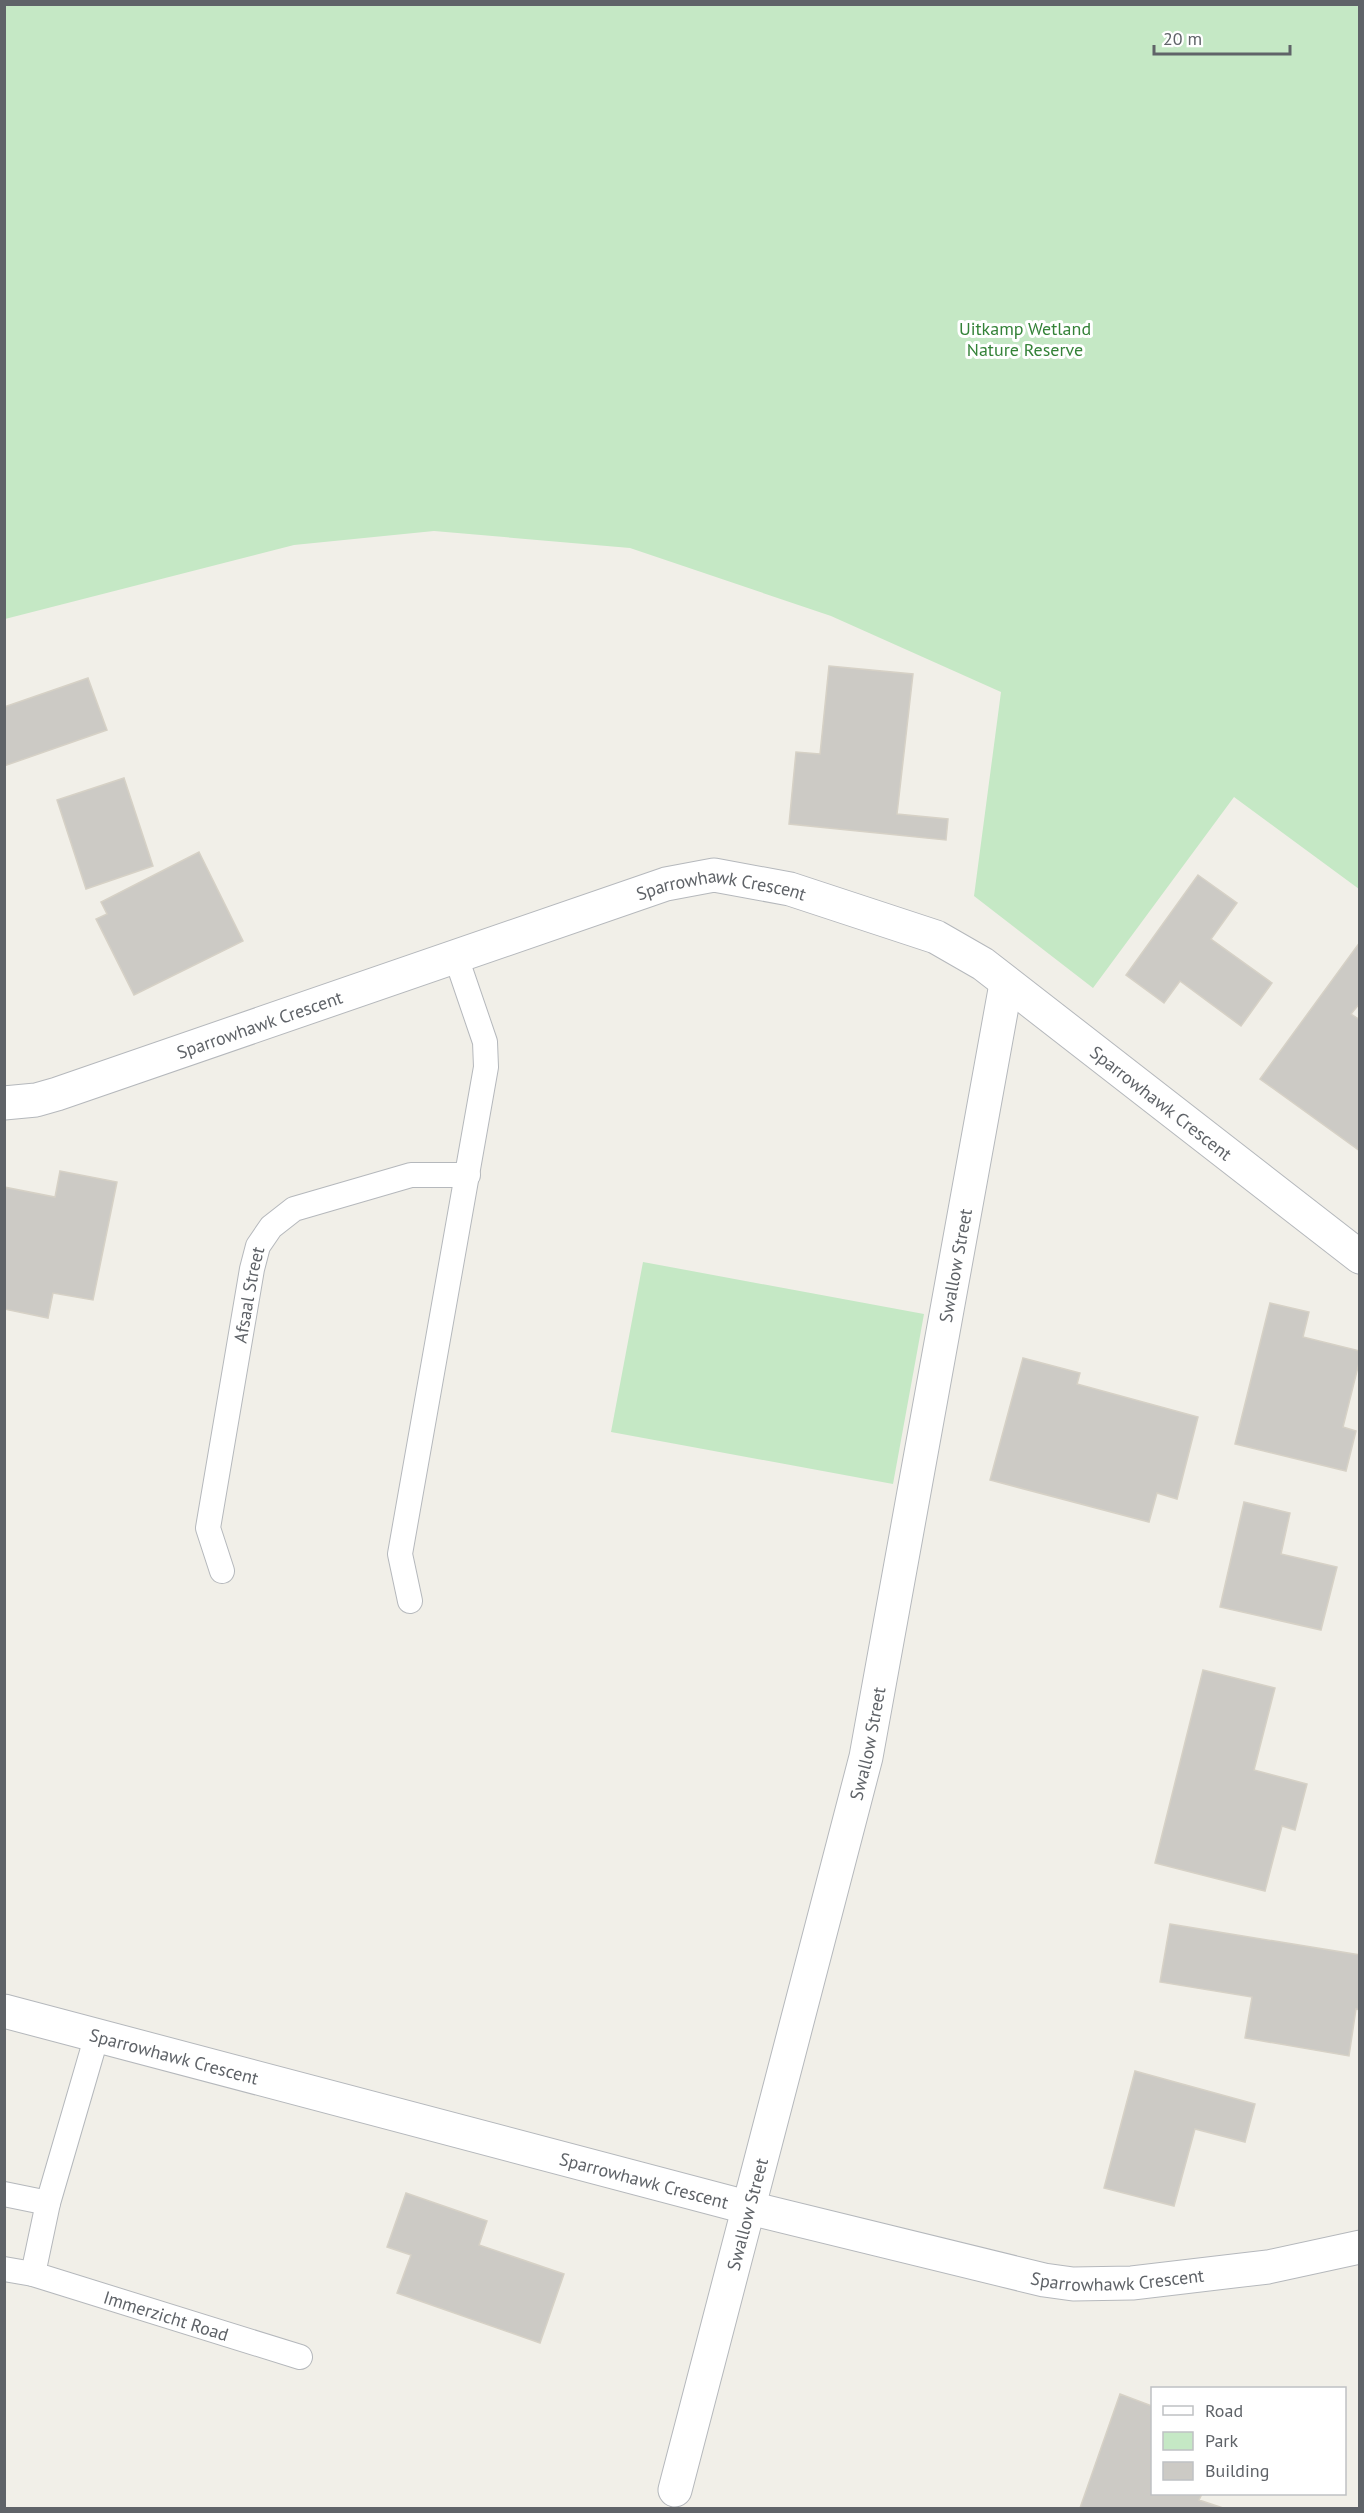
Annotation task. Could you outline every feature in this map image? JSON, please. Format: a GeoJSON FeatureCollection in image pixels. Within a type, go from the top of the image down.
{"type":"FeatureCollection","features":[{"type":"Feature","properties":{"kind":"street","name":"Sparrowhawk Crescent"},"geometry":{"type":"LineString","coordinates":[[4,1103],[36,1100],[57,1094],[666,884],[714,875],[790,889],[936,937],[984,964],[1006,984],[1359,1257]]}},
{"type":"Feature","properties":{"kind":"street","name":"Swallow Street"},"geometry":{"type":"LineString","coordinates":[[675,2490],[866,1757],[1006,984]]}},
{"type":"Feature","properties":{"kind":"street","name":"Sparrowhawk Crescent"},"geometry":{"type":"LineString","coordinates":[[4,2011],[750,2208],[1044,2280],[1073,2284],[1132,2283],[1268,2268],[1359,2247]]}},
{"type":"Feature","properties":{"kind":"lane"},"geometry":{"type":"LineString","coordinates":[[410,1601],[400,1554],[486,1067],[485,1042],[456,957]]}},
{"type":"Feature","properties":{"kind":"lane","name":"Afsaal Street"},"geometry":{"type":"LineString","coordinates":[[222,1571],[208,1528],[252,1269],[258,1246],[271,1227],[294,1209],[411,1175],[468,1175]]}},
{"type":"Feature","properties":{"kind":"lane"},"geometry":{"type":"LineString","coordinates":[[33,2274],[48,2203],[97,2035]]}},
{"type":"Feature","properties":{"kind":"lane"},"geometry":{"type":"LineString","coordinates":[[4,2194],[48,2203]]}},
{"type":"Feature","properties":{"kind":"lane","name":"Immerzicht Road"},"geometry":{"type":"LineString","coordinates":[[4,2269],[33,2274],[300,2356]]}},
{"type":"Feature","properties":{"kind":"green space","name":"Uitkamp Wetland Nature Reserve"},"geometry":{"type":"Polygon","coordinates":[[[5,4],[1359,5],[1359,889],[1234,797],[1093,988],[974,896],[1001,692],[831,616],[630,548],[434,531],[294,545],[5,619],[5,4]]]}},
{"type":"Feature","properties":{"kind":"green space"},"geometry":{"type":"Polygon","coordinates":[[[643,1262],[924,1314],[893,1484],[611,1432],[643,1262]]]}},
{"type":"Feature","properties":{"kind":"building"},"geometry":{"type":"Polygon","coordinates":[[[829,666],[913,674],[897,814],[948,819],[946,840],[789,824],[796,752],[820,754],[829,666]]]}},
{"type":"Feature","properties":{"kind":"building"},"geometry":{"type":"Polygon","coordinates":[[[88,678],[107,730],[4,766],[4,707],[88,678]]]}},
{"type":"Feature","properties":{"kind":"building"},"geometry":{"type":"Polygon","coordinates":[[[124,778],[153,866],[86,889],[57,800],[124,778]]]}},
{"type":"Feature","properties":{"kind":"building"},"geometry":{"type":"Polygon","coordinates":[[[199,852],[243,941],[134,995],[96,919],[107,914],[101,902],[199,852]]]}},
{"type":"Feature","properties":{"kind":"building"},"geometry":{"type":"Polygon","coordinates":[[[1198,875],[1237,903],[1211,939],[1272,983],[1241,1026],[1180,981],[1164,1003],[1126,975],[1198,875]]]}},
{"type":"Feature","properties":{"kind":"building"},"geometry":{"type":"Polygon","coordinates":[[[1360,942],[1360,1003],[1351,1014],[1360,1020],[1360,1151],[1260,1079],[1360,942]]]}},
{"type":"Feature","properties":{"kind":"building"},"geometry":{"type":"Polygon","coordinates":[[[60,1171],[117,1182],[93,1300],[53,1293],[48,1318],[4,1309],[4,1187],[55,1197],[60,1171]]]}},
{"type":"Feature","properties":{"kind":"building"},"geometry":{"type":"Polygon","coordinates":[[[1270,1303],[1309,1312],[1303,1337],[1360,1351],[1343,1427],[1356,1431],[1346,1471],[1235,1444],[1270,1303]]]}},
{"type":"Feature","properties":{"kind":"building"},"geometry":{"type":"Polygon","coordinates":[[[1023,1358],[1080,1373],[1077,1384],[1198,1417],[1177,1499],[1157,1493],[1149,1522],[990,1480],[1023,1358]]]}},
{"type":"Feature","properties":{"kind":"building"},"geometry":{"type":"Polygon","coordinates":[[[1244,1502],[1290,1513],[1281,1554],[1337,1567],[1321,1630],[1220,1607],[1244,1502]]]}},
{"type":"Feature","properties":{"kind":"building"},"geometry":{"type":"Polygon","coordinates":[[[1203,1670],[1275,1688],[1254,1770],[1307,1784],[1295,1830],[1282,1826],[1265,1891],[1155,1863],[1203,1670]]]}},
{"type":"Feature","properties":{"kind":"building"},"geometry":{"type":"Polygon","coordinates":[[[1170,1924],[1360,1955],[1360,2010],[1356,2009],[1349,2056],[1245,2038],[1252,1997],[1160,1982],[1170,1924]]]}},
{"type":"Feature","properties":{"kind":"building"},"geometry":{"type":"Polygon","coordinates":[[[1135,2071],[1255,2104],[1245,2142],[1195,2129],[1174,2206],[1104,2188],[1135,2071]]]}},
{"type":"Feature","properties":{"kind":"building"},"geometry":{"type":"Polygon","coordinates":[[[406,2193],[487,2221],[479,2245],[564,2274],[540,2343],[397,2293],[411,2255],[387,2247],[406,2193]]]}},
{"type":"Feature","properties":{"kind":"building"},"geometry":{"type":"Polygon","coordinates":[[[1120,2394],[1151,2406],[1151,2495],[1202,2495],[1199,2500],[1223,2508],[1080,2508],[1120,2394]]]}}]}
